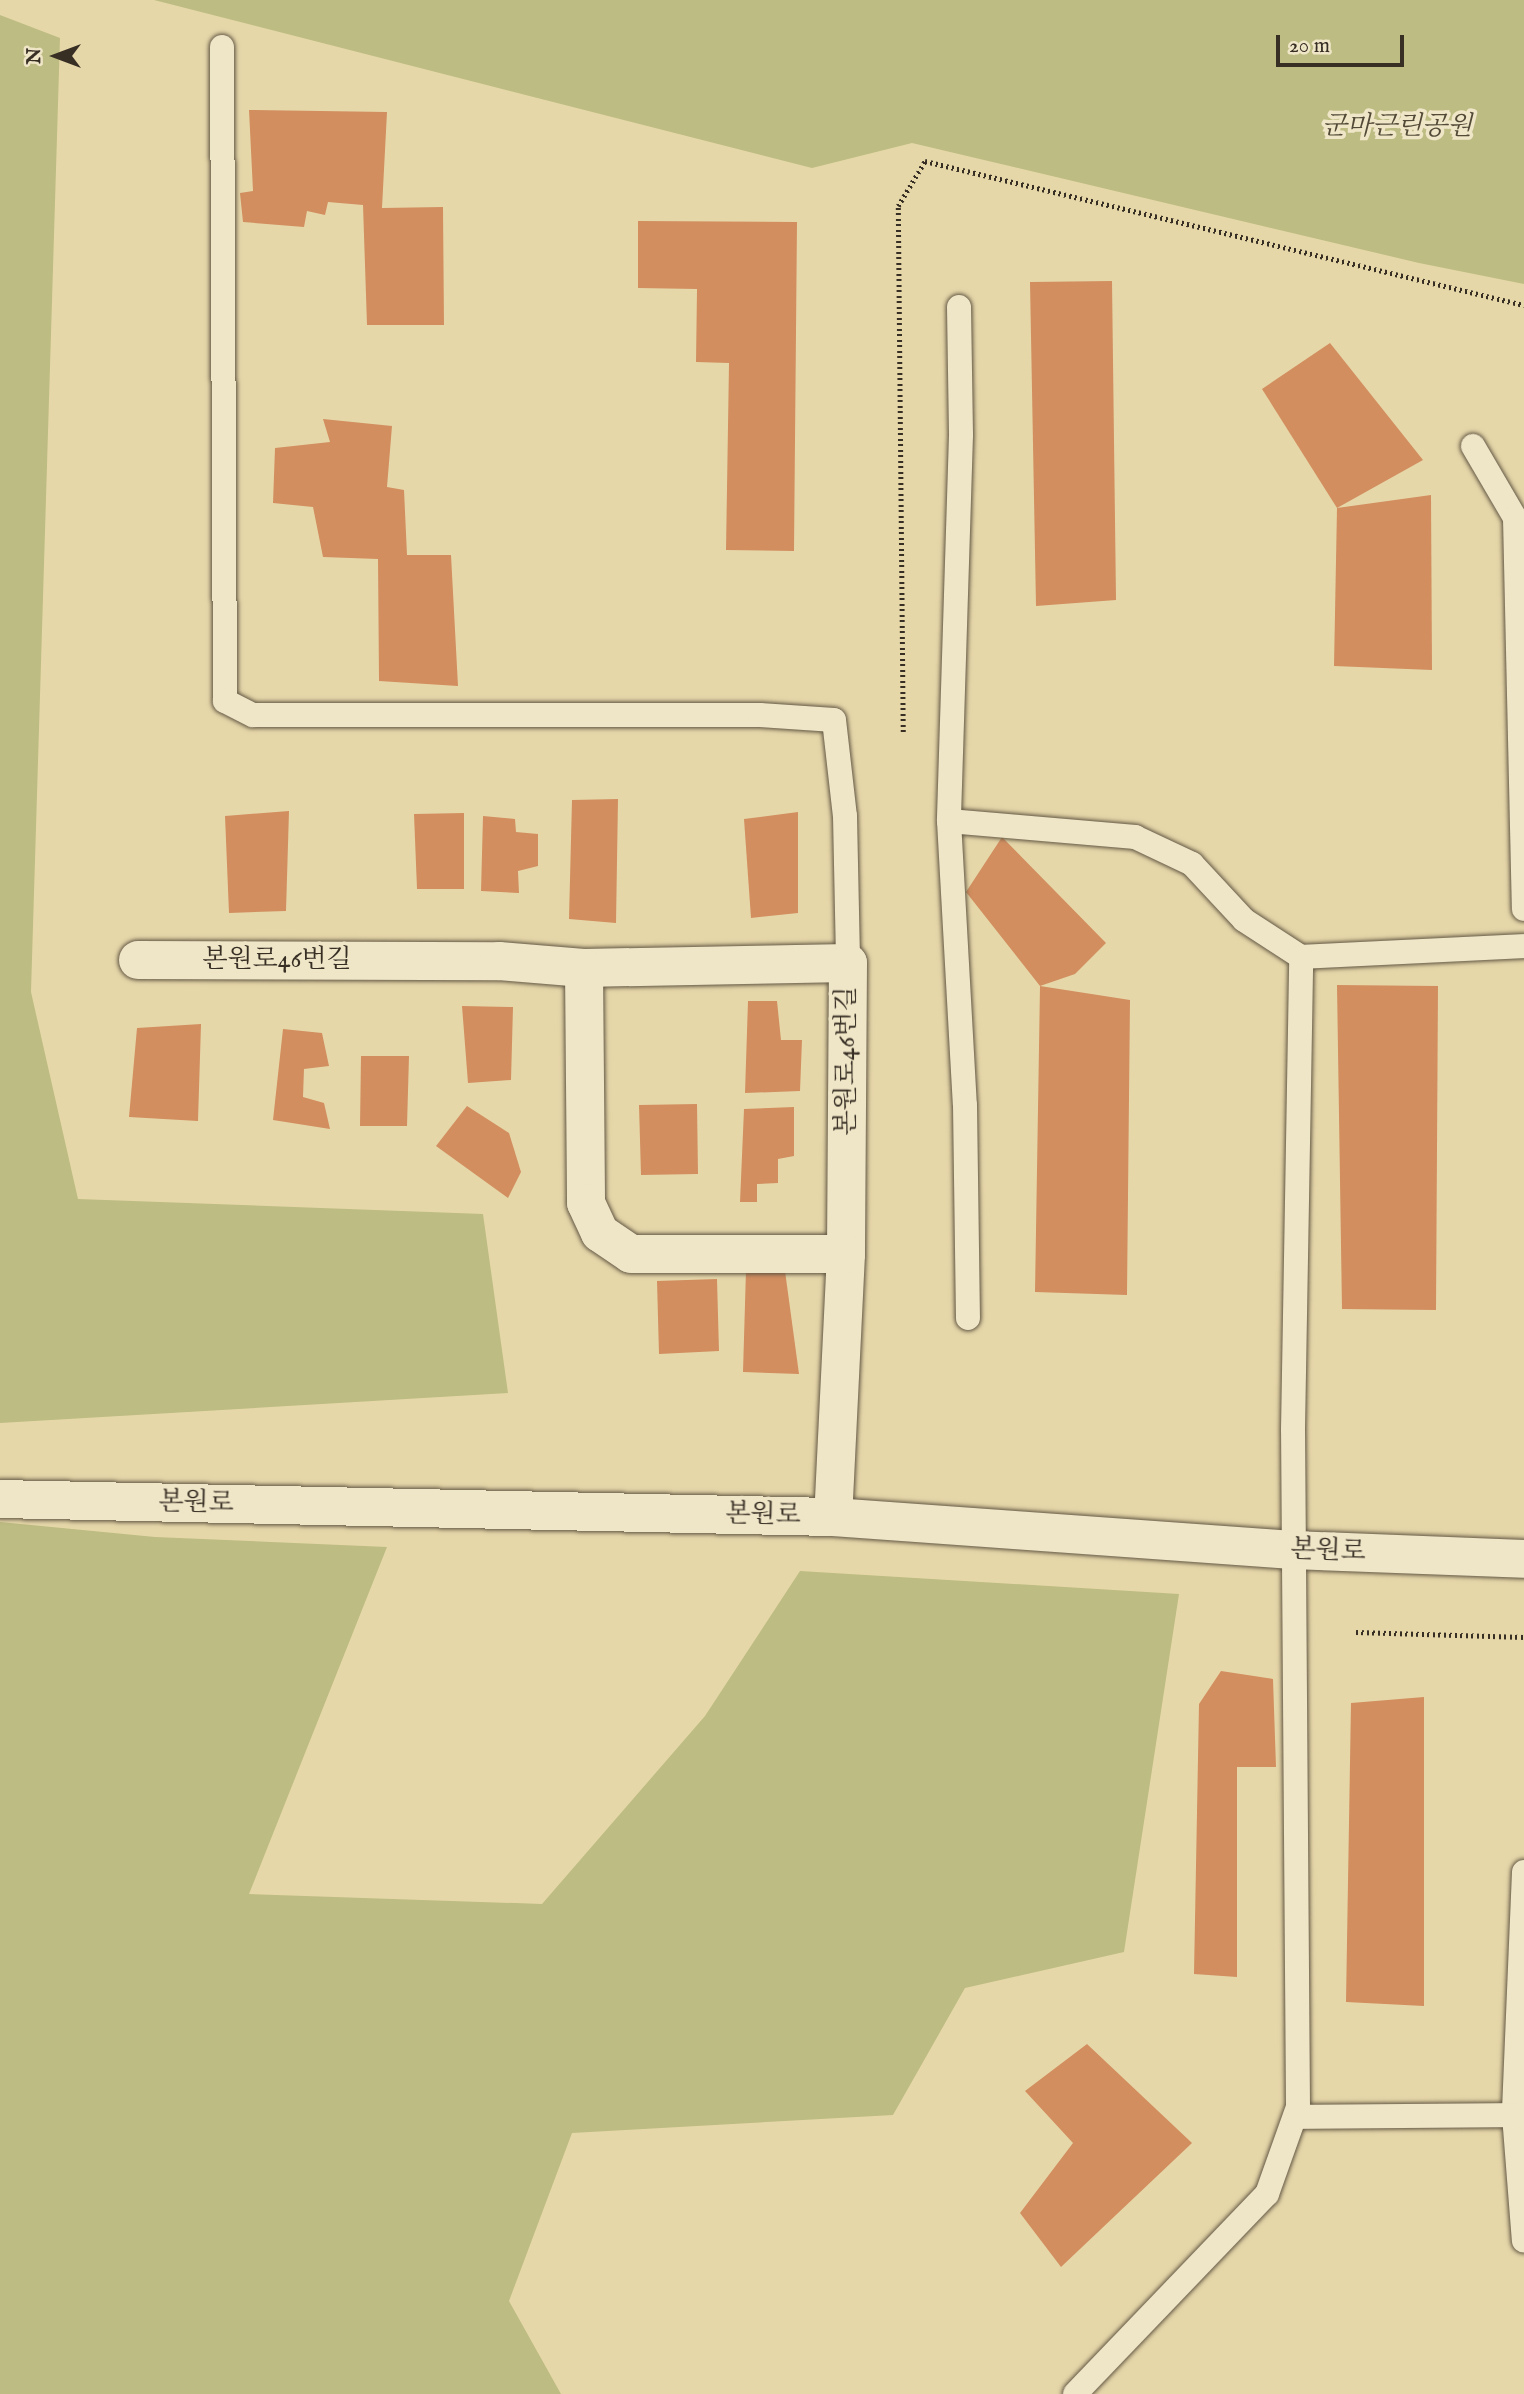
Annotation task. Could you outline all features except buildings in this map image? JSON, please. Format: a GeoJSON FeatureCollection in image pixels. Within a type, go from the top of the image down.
{"type":"FeatureCollection","features":[{"type":"Feature","properties":{"kind":"street","name":"본원로46번길"},"geometry":{"type":"LineString","coordinates":[[138,960],[499,961],[584,968],[848,962],[846,1254],[833,1517]]}},
{"type":"Feature","properties":{"kind":"street"},"geometry":{"type":"LineString","coordinates":[[584,968],[586,1203],[600,1233],[631,1254],[846,1254]]}},
{"type":"Feature","properties":{"kind":"street","name":"본원로"},"geometry":{"type":"LineString","coordinates":[[0,1499],[833,1517],[1293,1550],[1524,1559]]}},
{"type":"Feature","properties":{"kind":"lane"},"geometry":{"type":"LineString","coordinates":[[222,47],[225,701],[253,715],[760,715],[834,720],[845,816],[848,962]]}},
{"type":"Feature","properties":{"kind":"lane"},"geometry":{"type":"LineString","coordinates":[[959,307],[961,435],[949,821],[965,1105],[968,1318]]}},
{"type":"Feature","properties":{"kind":"lane"},"geometry":{"type":"LineString","coordinates":[[1473,446],[1515,518],[1524,909]]}},
{"type":"Feature","properties":{"kind":"lane"},"geometry":{"type":"LineString","coordinates":[[949,821],[1135,837],[1192,864],[1244,920],[1301,957],[1524,946]]}},
{"type":"Feature","properties":{"kind":"lane"},"geometry":{"type":"LineString","coordinates":[[1075,2394],[1267,2194],[1295,2117],[1298,2093],[1293,1550],[1301,957]]}},
{"type":"Feature","properties":{"kind":"lane"},"geometry":{"type":"LineString","coordinates":[[1524,1872],[1514,2115],[1524,2241]]}},
{"type":"Feature","properties":{"kind":"lane"},"geometry":{"type":"LineString","coordinates":[[1295,2117],[1514,2115]]}},
{"type":"Feature","properties":{"kind":"path"},"geometry":{"type":"LineString","coordinates":[[903,732],[898,206],[925,161],[1524,305]]}},
{"type":"Feature","properties":{"kind":"path"},"geometry":{"type":"LineString","coordinates":[[1356,1632],[1524,1637]]}},
{"type":"Feature","properties":{"kind":"green space","name":"군마근린공원"},"geometry":{"type":"Polygon","coordinates":[[[154,0],[1524,0],[1524,284],[1419,263],[912,143],[812,168],[154,0]]]}},
{"type":"Feature","properties":{"kind":"green space"},"geometry":{"type":"Polygon","coordinates":[[[0,15],[60,38],[31,992],[78,1199],[483,1214],[508,1393],[0,1423],[0,15]]]}},
{"type":"Feature","properties":{"kind":"green space"},"geometry":{"type":"Polygon","coordinates":[[[0,1522],[155,1537],[387,1547],[249,1894],[542,1904],[705,1716],[800,1571],[1179,1594],[1124,1952],[965,1988],[893,2115],[572,2133],[509,2301],[561,2394],[0,2394],[0,1522]]]}}]}
